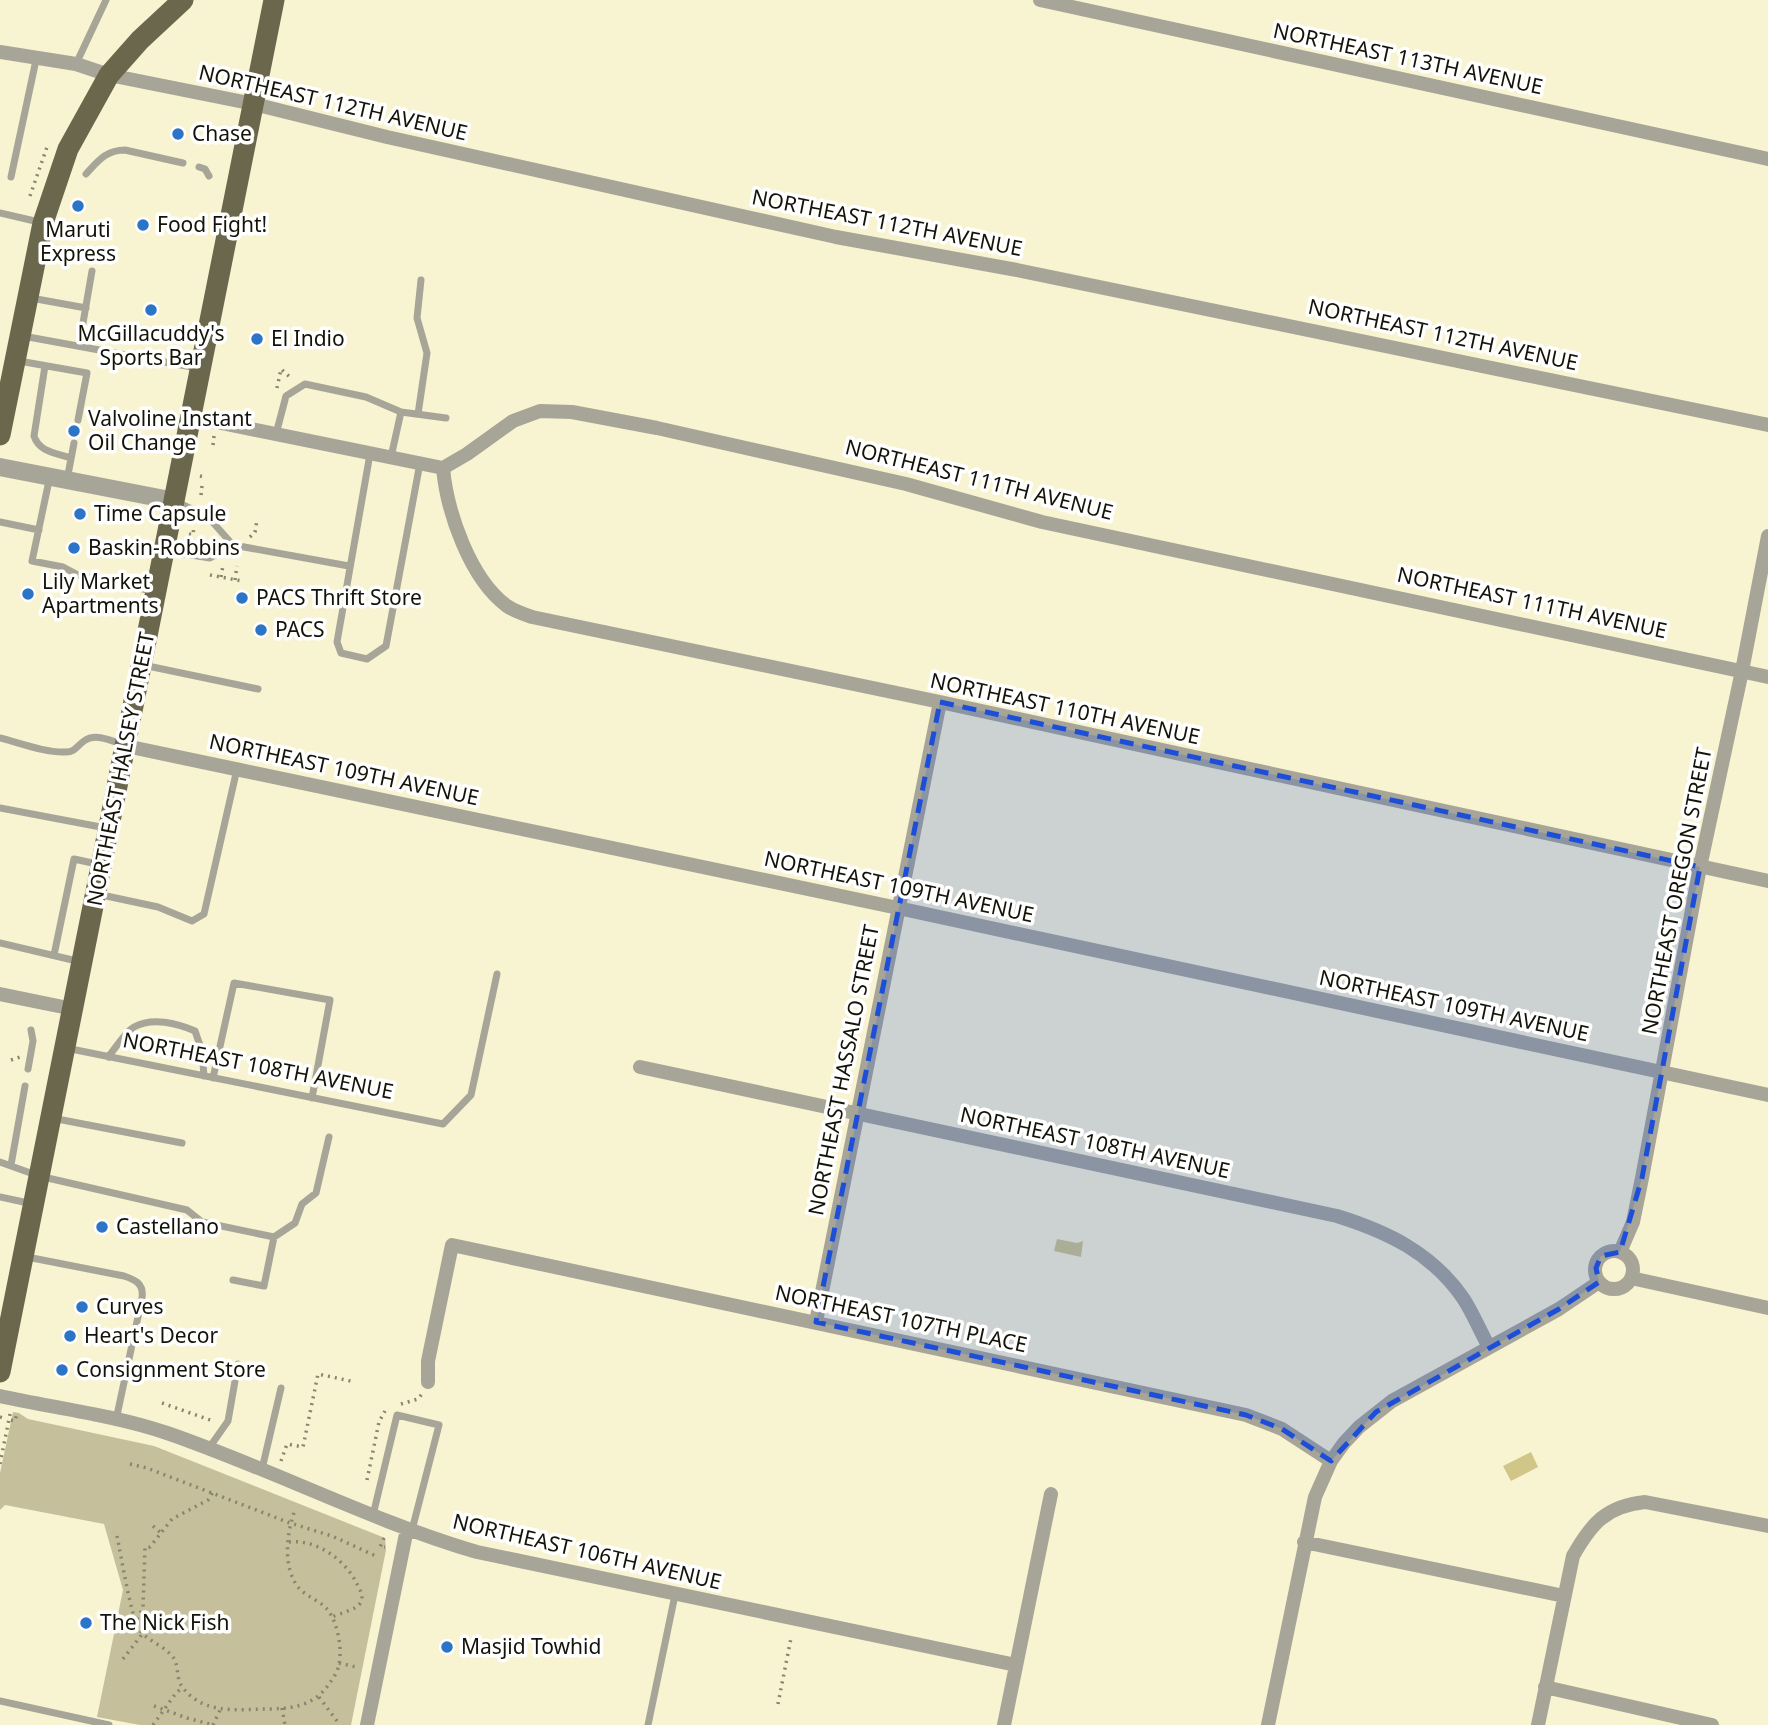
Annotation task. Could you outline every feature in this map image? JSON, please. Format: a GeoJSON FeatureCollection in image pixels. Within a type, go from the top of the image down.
{"type":"FeatureCollection","features":[{"type":"Feature","properties":{"kind":"main road"},"geometry":{"type":"LineString","coordinates":[[0,435],[43,223],[68,149],[109,75],[140,40],[183,0]]}},
{"type":"Feature","properties":{"kind":"main road","name":"NORTHEAST HALSEY STREET"},"geometry":{"type":"LineString","coordinates":[[0,1372],[274,0]]}},
{"type":"Feature","properties":{"kind":"street","name":"NORTHEAST 113TH AVENUE"},"geometry":{"type":"LineString","coordinates":[[1040,0],[1768,159]]}},
{"type":"Feature","properties":{"kind":"street","name":"NORTHEAST 112TH AVENUE"},"geometry":{"type":"LineString","coordinates":[[0,52],[36,60],[76,64],[109,75],[254,104],[387,137],[836,237],[1058,279],[1768,425]]}},
{"type":"Feature","properties":{"kind":"street","name":"NORTHEAST 111TH AVENUE"},"geometry":{"type":"LineString","coordinates":[[443,468],[513,421],[540,411],[572,412],[657,428],[906,484],[1042,522],[1768,677]]}},
{"type":"Feature","properties":{"kind":"street"},"geometry":{"type":"LineString","coordinates":[[192,417],[443,468]]}},
{"type":"Feature","properties":{"kind":"street"},"geometry":{"type":"LineString","coordinates":[[0,467],[175,501]]}},
{"type":"Feature","properties":{"kind":"street","name":"NORTHEAST 110TH AVENUE"},"geometry":{"type":"LineString","coordinates":[[443,468],[447,497],[470,559],[487,587],[508,607],[531,617],[940,702],[1768,881]]}},
{"type":"Feature","properties":{"kind":"street","name":"NORTHEAST OREGON STREET"},"geometry":{"type":"LineString","coordinates":[[1620,1252],[1633,1222],[1700,867],[1768,536]]}},
{"type":"Feature","properties":{"kind":"street","name":"NORTHEAST HASSALO STREET"},"geometry":{"type":"LineString","coordinates":[[816,1322],[940,702]]}},
{"type":"Feature","properties":{"kind":"street","name":"NORTHEAST 109TH AVENUE"},"geometry":{"type":"LineString","coordinates":[[126,746],[1768,1095]]}},
{"type":"Feature","properties":{"kind":"street"},"geometry":{"type":"LineString","coordinates":[[0,994],[73,1009]]}},
{"type":"Feature","properties":{"kind":"street","name":"NORTHEAST 108TH AVENUE"},"geometry":{"type":"LineString","coordinates":[[640,1067],[1323,1213],[1372,1227],[1397,1238],[1441,1271],[1464,1299],[1489,1347]]}},
{"type":"Feature","properties":{"kind":"street","name":"NORTHEAST 107TH PLACE"},"geometry":{"type":"LineString","coordinates":[[428,1382],[428,1361],[452,1245],[1246,1415],[1282,1429],[1331,1461]]}},
{"type":"Feature","properties":{"kind":"street"},"geometry":{"type":"LineString","coordinates":[[1611,1251],[1620,1252],[1631,1260],[1631,1278],[1618,1288],[1606,1287],[1599,1282],[1596,1268],[1601,1256],[1611,1251]]}},
{"type":"Feature","properties":{"kind":"street"},"geometry":{"type":"LineString","coordinates":[[1631,1278],[1768,1308]]}},
{"type":"Feature","properties":{"kind":"street"},"geometry":{"type":"LineString","coordinates":[[1268,1725],[1314,1497],[1331,1461],[1359,1427],[1376,1412],[1413,1388],[1559,1309],[1599,1282]]}},
{"type":"Feature","properties":{"kind":"street","name":"NORTHEAST 106TH AVENUE"},"geometry":{"type":"LineString","coordinates":[[0,1396],[151,1428],[410,1530],[477,1552],[1016,1665]]}},
{"type":"Feature","properties":{"kind":"street"},"geometry":{"type":"LineString","coordinates":[[1004,1725],[1051,1494]]}},
{"type":"Feature","properties":{"kind":"street"},"geometry":{"type":"LineString","coordinates":[[1538,1725],[1573,1556],[1586,1533],[1601,1517],[1629,1504],[1645,1502],[1768,1526]]}},
{"type":"Feature","properties":{"kind":"street"},"geometry":{"type":"LineString","coordinates":[[367,1725],[410,1530]]}},
{"type":"Feature","properties":{"kind":"street"},"geometry":{"type":"LineString","coordinates":[[1304,1542],[1564,1597]]}},
{"type":"Feature","properties":{"kind":"street"},"geometry":{"type":"LineString","coordinates":[[1545,1687],[1712,1725]]}},
{"type":"Feature","properties":{"kind":"lane"},"geometry":{"type":"LineString","coordinates":[[76,64],[106,0]]}},
{"type":"Feature","properties":{"kind":"lane"},"geometry":{"type":"LineString","coordinates":[[11,177],[36,60]]}},
{"type":"Feature","properties":{"kind":"lane"},"geometry":{"type":"LineString","coordinates":[[86,174],[105,154],[115,150],[183,163]]}},
{"type":"Feature","properties":{"kind":"lane"},"geometry":{"type":"LineString","coordinates":[[200,167],[209,176]]}},
{"type":"Feature","properties":{"kind":"lane"},"geometry":{"type":"LineString","coordinates":[[0,213],[43,223]]}},
{"type":"Feature","properties":{"kind":"lane"},"geometry":{"type":"LineString","coordinates":[[79,346],[92,271]]}},
{"type":"Feature","properties":{"kind":"lane"},"geometry":{"type":"LineString","coordinates":[[418,414],[427,353],[417,318],[421,280]]}},
{"type":"Feature","properties":{"kind":"lane"},"geometry":{"type":"LineString","coordinates":[[28,298],[86,308]]}},
{"type":"Feature","properties":{"kind":"lane"},"geometry":{"type":"LineString","coordinates":[[19,335],[201,369]]}},
{"type":"Feature","properties":{"kind":"lane"},"geometry":{"type":"LineString","coordinates":[[15,360],[87,373],[78,420]]}},
{"type":"Feature","properties":{"kind":"lane"},"geometry":{"type":"LineString","coordinates":[[45,366],[34,436],[36,444],[42,449],[71,458]]}},
{"type":"Feature","properties":{"kind":"lane"},"geometry":{"type":"LineString","coordinates":[[276,434],[286,396],[305,384],[366,397],[401,412],[446,418]]}},
{"type":"Feature","properties":{"kind":"lane"},"geometry":{"type":"LineString","coordinates":[[391,457],[401,412]]}},
{"type":"Feature","properties":{"kind":"lane"},"geometry":{"type":"LineString","coordinates":[[74,443],[71,458],[58,478],[39,530],[32,561],[63,567],[80,576],[157,592]]}},
{"type":"Feature","properties":{"kind":"lane"},"geometry":{"type":"LineString","coordinates":[[370,453],[337,642],[341,653],[367,659],[386,646],[420,463]]}},
{"type":"Feature","properties":{"kind":"lane"},"geometry":{"type":"LineString","coordinates":[[175,501],[208,517],[233,544],[349,566]]}},
{"type":"Feature","properties":{"kind":"lane"},"geometry":{"type":"LineString","coordinates":[[0,522],[39,530]]}},
{"type":"Feature","properties":{"kind":"lane"},"geometry":{"type":"LineString","coordinates":[[165,551],[210,558],[233,544]]}},
{"type":"Feature","properties":{"kind":"lane"},"geometry":{"type":"LineString","coordinates":[[142,665],[258,689]]}},
{"type":"Feature","properties":{"kind":"lane"},"geometry":{"type":"LineString","coordinates":[[0,738],[63,752],[74,751],[86,739],[92,737],[105,738],[126,746]]}},
{"type":"Feature","properties":{"kind":"lane"},"geometry":{"type":"LineString","coordinates":[[96,894],[158,907],[192,921],[200,918],[204,914],[238,769]]}},
{"type":"Feature","properties":{"kind":"lane"},"geometry":{"type":"LineString","coordinates":[[0,808],[109,828]]}},
{"type":"Feature","properties":{"kind":"lane"},"geometry":{"type":"LineString","coordinates":[[54,956],[74,859],[102,865]]}},
{"type":"Feature","properties":{"kind":"lane"},"geometry":{"type":"LineString","coordinates":[[0,943],[82,962]]}},
{"type":"Feature","properties":{"kind":"lane","name":"NORTHEAST 108TH AVENUE"},"geometry":{"type":"LineString","coordinates":[[65,1048],[443,1124],[471,1095],[496,974]]}},
{"type":"Feature","properties":{"kind":"lane"},"geometry":{"type":"LineString","coordinates":[[214,1078],[234,983],[330,1000],[312,1098]]}},
{"type":"Feature","properties":{"kind":"lane"},"geometry":{"type":"LineString","coordinates":[[108,1057],[132,1028],[149,1021],[163,1022],[195,1031],[202,1051],[204,1076]]}},
{"type":"Feature","properties":{"kind":"lane"},"geometry":{"type":"LineString","coordinates":[[28,1069],[33,1041],[31,1030]]}},
{"type":"Feature","properties":{"kind":"lane"},"geometry":{"type":"LineString","coordinates":[[11,1165],[25,1086]]}},
{"type":"Feature","properties":{"kind":"lane"},"geometry":{"type":"LineString","coordinates":[[51,1118],[182,1143]]}},
{"type":"Feature","properties":{"kind":"lane"},"geometry":{"type":"LineString","coordinates":[[233,1280],[264,1286],[274,1237],[295,1223],[302,1204],[316,1193],[329,1137]]}},
{"type":"Feature","properties":{"kind":"lane"},"geometry":{"type":"LineString","coordinates":[[0,1162],[39,1177],[187,1210],[202,1222],[274,1237]]}},
{"type":"Feature","properties":{"kind":"lane"},"geometry":{"type":"LineString","coordinates":[[0,1197],[33,1204]]}},
{"type":"Feature","properties":{"kind":"lane"},"geometry":{"type":"LineString","coordinates":[[23,1256],[124,1276],[141,1286],[142,1298],[116,1420]]}},
{"type":"Feature","properties":{"kind":"lane"},"geometry":{"type":"LineString","coordinates":[[209,1449],[226,1425],[238,1364]]}},
{"type":"Feature","properties":{"kind":"lane"},"geometry":{"type":"LineString","coordinates":[[262,1470],[281,1388]]}},
{"type":"Feature","properties":{"kind":"lane"},"geometry":{"type":"LineString","coordinates":[[373,1515],[397,1415],[439,1425],[410,1530]]}},
{"type":"Feature","properties":{"kind":"lane"},"geometry":{"type":"LineString","coordinates":[[648,1725],[675,1595]]}},
{"type":"Feature","properties":{"kind":"lane"},"geometry":{"type":"LineString","coordinates":[[0,1702],[109,1725]]}},
{"type":"Feature","properties":{"kind":"path"},"geometry":{"type":"LineString","coordinates":[[213,445],[214,436]]}},
{"type":"Feature","properties":{"kind":"path"},"geometry":{"type":"LineString","coordinates":[[201,495],[202,486]]}},
{"type":"Feature","properties":{"kind":"path"},"geometry":{"type":"LineString","coordinates":[[189,534],[193,535],[194,526]]}},
{"type":"Feature","properties":{"kind":"path"},"geometry":{"type":"LineString","coordinates":[[235,580],[237,566]]}},
{"type":"Feature","properties":{"kind":"path"},"geometry":{"type":"LineString","coordinates":[[210,575],[242,581]]}},
{"type":"Feature","properties":{"kind":"path"},"geometry":{"type":"LineString","coordinates":[[281,1461],[286,1444],[303,1447],[318,1374],[355,1382]]}},
{"type":"Feature","properties":{"kind":"path"},"geometry":{"type":"LineString","coordinates":[[162,1403],[226,1425]]}},
{"type":"Feature","properties":{"kind":"path"},"geometry":{"type":"LineString","coordinates":[[0,1417],[15,1421],[17,1413]]}},
{"type":"Feature","properties":{"kind":"path"},"geometry":{"type":"LineString","coordinates":[[195,1426],[198,1416]]}},
{"type":"Feature","properties":{"kind":"path"},"geometry":{"type":"LineString","coordinates":[[130,1464],[332,1536],[378,1557]]}},
{"type":"Feature","properties":{"kind":"path"},"geometry":{"type":"LineString","coordinates":[[136,1621],[143,1608],[145,1546],[150,1547],[172,1519],[208,1500],[213,1492]]}},
{"type":"Feature","properties":{"kind":"path"},"geometry":{"type":"LineString","coordinates":[[117,1536],[136,1621],[143,1633],[174,1657],[183,1688],[199,1700],[220,1710],[294,1707],[319,1697],[337,1672],[339,1663],[332,1617],[320,1603],[296,1585],[288,1560],[290,1523],[295,1510]]}},
{"type":"Feature","properties":{"kind":"path"},"geometry":{"type":"LineString","coordinates":[[153,1526],[161,1533]]}},
{"type":"Feature","properties":{"kind":"path"},"geometry":{"type":"LineString","coordinates":[[384,1538],[380,1547],[385,1547]]}},
{"type":"Feature","properties":{"kind":"path"},"geometry":{"type":"LineString","coordinates":[[288,1542],[302,1542],[338,1558],[353,1576],[362,1592],[362,1600],[358,1606],[332,1617]]}},
{"type":"Feature","properties":{"kind":"path"},"geometry":{"type":"LineString","coordinates":[[123,1659],[143,1633]]}},
{"type":"Feature","properties":{"kind":"path"},"geometry":{"type":"LineString","coordinates":[[778,1704],[791,1638]]}},
{"type":"Feature","properties":{"kind":"path"},"geometry":{"type":"LineString","coordinates":[[339,1663],[356,1667]]}},
{"type":"Feature","properties":{"kind":"path"},"geometry":{"type":"LineString","coordinates":[[153,1725],[183,1688]]}},
{"type":"Feature","properties":{"kind":"path"},"geometry":{"type":"LineString","coordinates":[[319,1697],[340,1725]]}},
{"type":"Feature","properties":{"kind":"path"},"geometry":{"type":"LineString","coordinates":[[153,1706],[213,1725],[220,1710]]}},
{"type":"Feature","properties":{"kind":"path"},"geometry":{"type":"LineString","coordinates":[[282,1708],[285,1725]]}},
{"type":"Feature","properties":{"kind":"highlighted area"},"geometry":{"type":"Polygon","coordinates":[[[940,702],[1700,867],[1642,1178],[1620,1252],[1601,1256],[1596,1268],[1599,1282],[1559,1309],[1376,1412],[1331,1461],[1282,1429],[1246,1415],[816,1322],[940,702]]]}},
{"type":"Feature","properties":{"kind":"shaded area"},"geometry":{"type":"Polygon","coordinates":[[[1057,1239],[1077,1243],[1083,1241],[1081,1257],[1054,1251],[1057,1239]]]}},
{"type":"Feature","properties":{"kind":"shaded area"},"geometry":{"type":"Polygon","coordinates":[[[13,1412],[28,1419],[154,1446],[385,1538],[386,1550],[351,1725],[140,1725],[97,1717],[123,1590],[104,1524],[5,1505],[0,1510],[0,1473],[13,1412]]]}},
{"type":"Feature","properties":{"kind":"shaded area"},"geometry":{"type":"Polygon","coordinates":[[[1531,1452],[1538,1467],[1511,1481],[1503,1466],[1531,1452]]]}},
{"type":"Feature","properties":{"kind":"place","name":"Chase"},"geometry":{"type":"Point","coordinates":[178,134]}},
{"type":"Feature","properties":{"kind":"place","name":"Maruti Express"},"geometry":{"type":"Point","coordinates":[78,206]}},
{"type":"Feature","properties":{"kind":"place","name":"Food Fight!"},"geometry":{"type":"Point","coordinates":[143,225]}},
{"type":"Feature","properties":{"kind":"place","name":"McGillacuddy's Sports Bar"},"geometry":{"type":"Point","coordinates":[151,310]}},
{"type":"Feature","properties":{"kind":"place","name":"El Indio"},"geometry":{"type":"Point","coordinates":[257,339]}},
{"type":"Feature","properties":{"kind":"place","name":"Valvoline Instant Oil Change"},"geometry":{"type":"Point","coordinates":[74,431]}},
{"type":"Feature","properties":{"kind":"place","name":"Time Capsule"},"geometry":{"type":"Point","coordinates":[80,514]}},
{"type":"Feature","properties":{"kind":"place","name":"Baskin-Robbins"},"geometry":{"type":"Point","coordinates":[74,548]}},
{"type":"Feature","properties":{"kind":"place","name":"Lily Market Apartments"},"geometry":{"type":"Point","coordinates":[28,594]}},
{"type":"Feature","properties":{"kind":"place","name":"PACS Thrift Store"},"geometry":{"type":"Point","coordinates":[242,598]}},
{"type":"Feature","properties":{"kind":"place","name":"PACS"},"geometry":{"type":"Point","coordinates":[261,630]}},
{"type":"Feature","properties":{"kind":"place","name":"Castellano"},"geometry":{"type":"Point","coordinates":[102,1227]}},
{"type":"Feature","properties":{"kind":"place","name":"Curves"},"geometry":{"type":"Point","coordinates":[82,1307]}},
{"type":"Feature","properties":{"kind":"place","name":"Heart's Decor"},"geometry":{"type":"Point","coordinates":[70,1336]}},
{"type":"Feature","properties":{"kind":"place","name":"Consignment Store"},"geometry":{"type":"Point","coordinates":[62,1370]}},
{"type":"Feature","properties":{"kind":"place","name":"The Nick Fish"},"geometry":{"type":"Point","coordinates":[86,1623]}},
{"type":"Feature","properties":{"kind":"place","name":"Masjid Towhid"},"geometry":{"type":"Point","coordinates":[447,1647]}}]}
